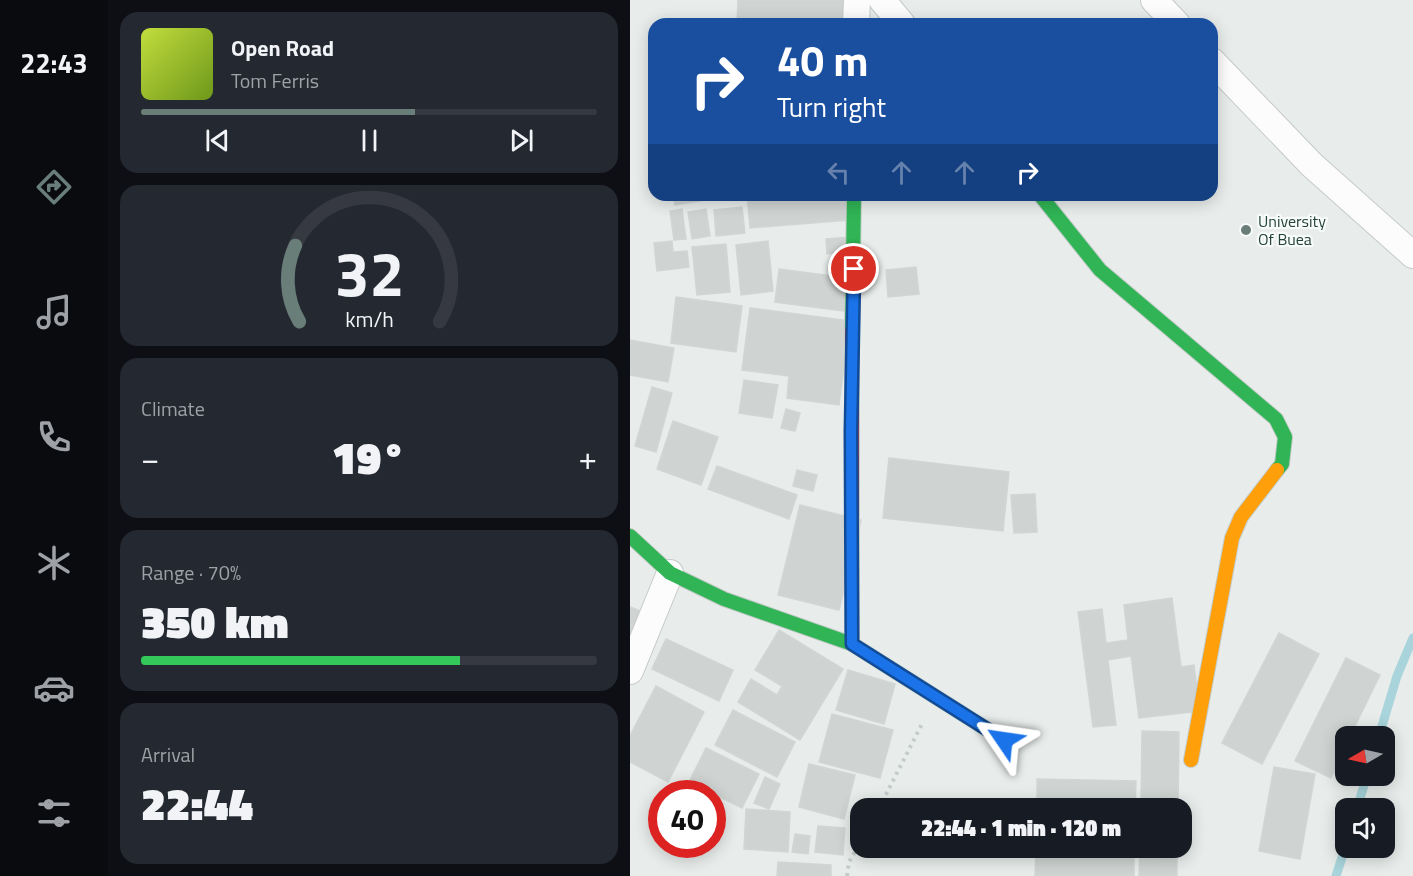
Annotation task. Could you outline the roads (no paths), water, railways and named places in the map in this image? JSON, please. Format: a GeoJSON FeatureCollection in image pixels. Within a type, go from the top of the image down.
{"type":"FeatureCollection","features":[{"type":"Feature","properties":{"kind":"street"},"geometry":{"type":"LineString","coordinates":[[856,18],[857,0]]}},
{"type":"Feature","properties":{"kind":"street"},"geometry":{"type":"LineString","coordinates":[[882,0],[897,18]]}},
{"type":"Feature","properties":{"kind":"street"},"geometry":{"type":"LineString","coordinates":[[1154,0],[1171,18]]}},
{"type":"Feature","properties":{"kind":"street"},"geometry":{"type":"LineString","coordinates":[[1218,67],[1312,165],[1413,255]]}},
{"type":"Feature","properties":{"kind":"street"},"geometry":{"type":"LineString","coordinates":[[852,644],[851,431],[854,201]]}},
{"type":"Feature","properties":{"kind":"street"},"geometry":{"type":"LineString","coordinates":[[1045,201],[1100,270],[1276,419],[1286,437],[1282,464],[1240,517],[1232,538],[1191,760]]}},
{"type":"Feature","properties":{"kind":"street"},"geometry":{"type":"LineString","coordinates":[[630,536],[670,573],[724,599],[852,644],[1004,740]]}},
{"type":"Feature","properties":{"kind":"street"},"geometry":{"type":"LineString","coordinates":[[630,671],[670,573]]}},
{"type":"Feature","properties":{"kind":"waterway"},"geometry":{"type":"LineString","coordinates":[[1382,726],[1397,676],[1413,638]]}},
{"type":"Feature","properties":{"kind":"waterway"},"geometry":{"type":"LineString","coordinates":[[1360,798],[1364,786]]}},
{"type":"Feature","properties":{"kind":"waterway"},"geometry":{"type":"LineString","coordinates":[[1336,876],[1342,858]]}},
{"type":"Feature","properties":{"kind":"place","name":"University Of Buea"},"geometry":{"type":"Point","coordinates":[1246,230]}}]}
